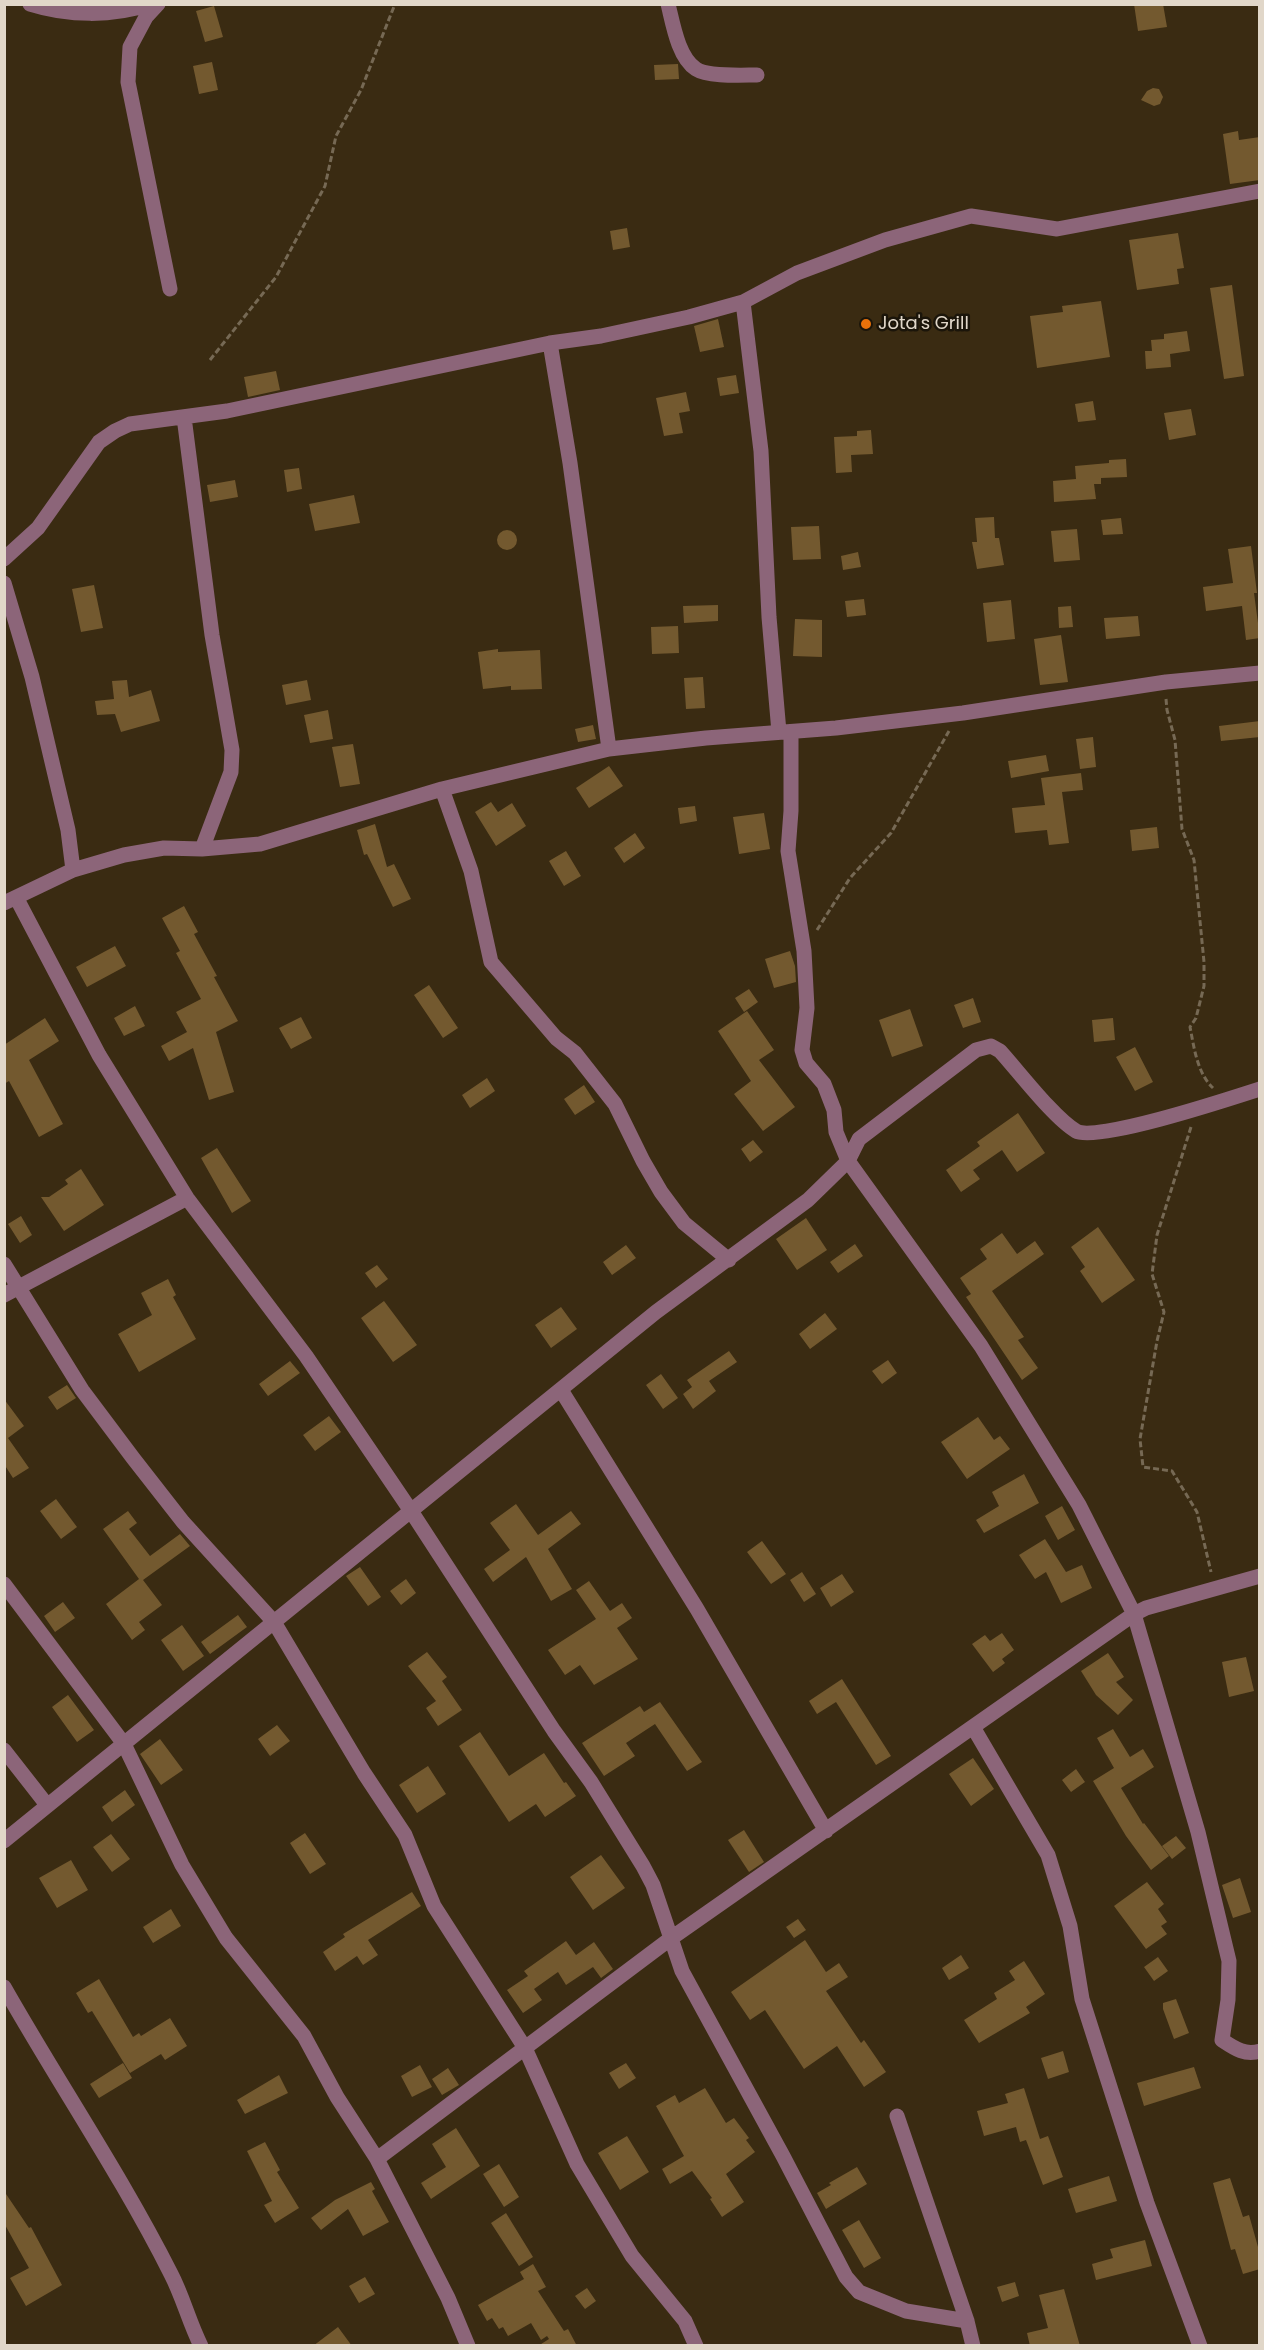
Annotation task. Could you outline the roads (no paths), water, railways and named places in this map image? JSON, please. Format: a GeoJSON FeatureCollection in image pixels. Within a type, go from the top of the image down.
{"type":"FeatureCollection","features":[{"type":"Feature","properties":{"kind":"street"},"geometry":{"type":"LineString","coordinates":[[30,4],[51,11],[95,14],[134,10],[151,4]]}},
{"type":"Feature","properties":{"kind":"street"},"geometry":{"type":"LineString","coordinates":[[158,4],[146,17],[130,47],[128,82],[170,289]]}},
{"type":"Feature","properties":{"kind":"street"},"geometry":{"type":"LineString","coordinates":[[668,4],[680,49],[696,69],[724,75],[757,75]]}},
{"type":"Feature","properties":{"kind":"street"},"geometry":{"type":"LineString","coordinates":[[4,559],[38,528],[99,442],[115,430],[130,424],[227,411],[550,343],[601,336],[689,317],[743,302],[797,273],[885,240],[971,216],[1057,229],[1260,191]]}},
{"type":"Feature","properties":{"kind":"street"},"geometry":{"type":"LineString","coordinates":[[743,302],[761,451],[769,617],[785,732],[791,811],[788,851],[804,951],[807,1008],[802,1050],[806,1063],[824,1084],[834,1110],[836,1132],[848,1161],[981,1346],[1079,1505],[1134,1614],[1198,1833],[1229,1961],[1228,2000],[1222,2040],[1238,2051],[1254,2053],[1260,2051]]}},
{"type":"Feature","properties":{"kind":"street"},"geometry":{"type":"LineString","coordinates":[[550,343],[570,463],[609,749]]}},
{"type":"Feature","properties":{"kind":"street"},"geometry":{"type":"LineString","coordinates":[[184,417],[212,635],[232,750],[231,772],[202,849]]}},
{"type":"Feature","properties":{"kind":"street"},"geometry":{"type":"LineString","coordinates":[[4,584],[32,677],[68,830],[74,870]]}},
{"type":"Feature","properties":{"kind":"street"},"geometry":{"type":"LineString","coordinates":[[967,2321],[906,2311],[859,2292],[846,2277],[682,1971],[652,1885],[643,1866],[591,1782],[554,1731],[411,1511],[306,1356],[187,1198],[99,1055],[11,901],[74,870],[124,855],[154,850],[260,844],[442,789],[609,749],[836,728],[963,713],[1166,682],[1260,673]]}},
{"type":"Feature","properties":{"kind":"street"},"geometry":{"type":"LineString","coordinates":[[442,789],[471,871],[491,962],[556,1038],[575,1053],[615,1104],[632,1134],[643,1161],[661,1192],[684,1223],[729,1260]]}},
{"type":"Feature","properties":{"kind":"street"},"geometry":{"type":"LineString","coordinates":[[4,1841],[656,1312],[808,1200],[848,1161],[859,1139],[976,1050],[991,1046],[1000,1051],[1065,1123],[1079,1133],[1107,1131],[1260,1089]]}},
{"type":"Feature","properties":{"kind":"street"},"geometry":{"type":"LineString","coordinates":[[12,1292],[187,1198]]}},
{"type":"Feature","properties":{"kind":"street"},"geometry":{"type":"LineString","coordinates":[[4,1264],[12,1292],[133,1458],[183,1521],[274,1622],[364,1773],[405,1835],[434,1906],[525,2048],[577,2164],[632,2256],[685,2321],[696,2346]]}},
{"type":"Feature","properties":{"kind":"street"},"geometry":{"type":"LineString","coordinates":[[561,1390],[697,1609],[825,1831]]}},
{"type":"Feature","properties":{"kind":"street"},"geometry":{"type":"LineString","coordinates":[[377,2159],[670,1939],[1134,1614],[1146,1608],[1260,1576]]}},
{"type":"Feature","properties":{"kind":"street"},"geometry":{"type":"LineString","coordinates":[[4,1584],[124,1744],[182,1865],[226,1938],[304,2036],[337,2097],[377,2159],[448,2298],[468,2346]]}},
{"type":"Feature","properties":{"kind":"street"},"geometry":{"type":"LineString","coordinates":[[973,1728],[1048,1855],[1070,1926],[1082,1999],[1148,2203],[1200,2346]]}},
{"type":"Feature","properties":{"kind":"street"},"geometry":{"type":"LineString","coordinates":[[4,1750],[47,1805]]}},
{"type":"Feature","properties":{"kind":"street"},"geometry":{"type":"LineString","coordinates":[[4,1987],[39,2048],[85,2120],[172,2276],[201,2346]]}},
{"type":"Feature","properties":{"kind":"street"},"geometry":{"type":"LineString","coordinates":[[897,2116],[967,2321],[973,2346]]}},
{"type":"Feature","properties":{"kind":"place","name":"Jota's Grill"},"geometry":{"type":"Point","coordinates":[866,324]}}]}
